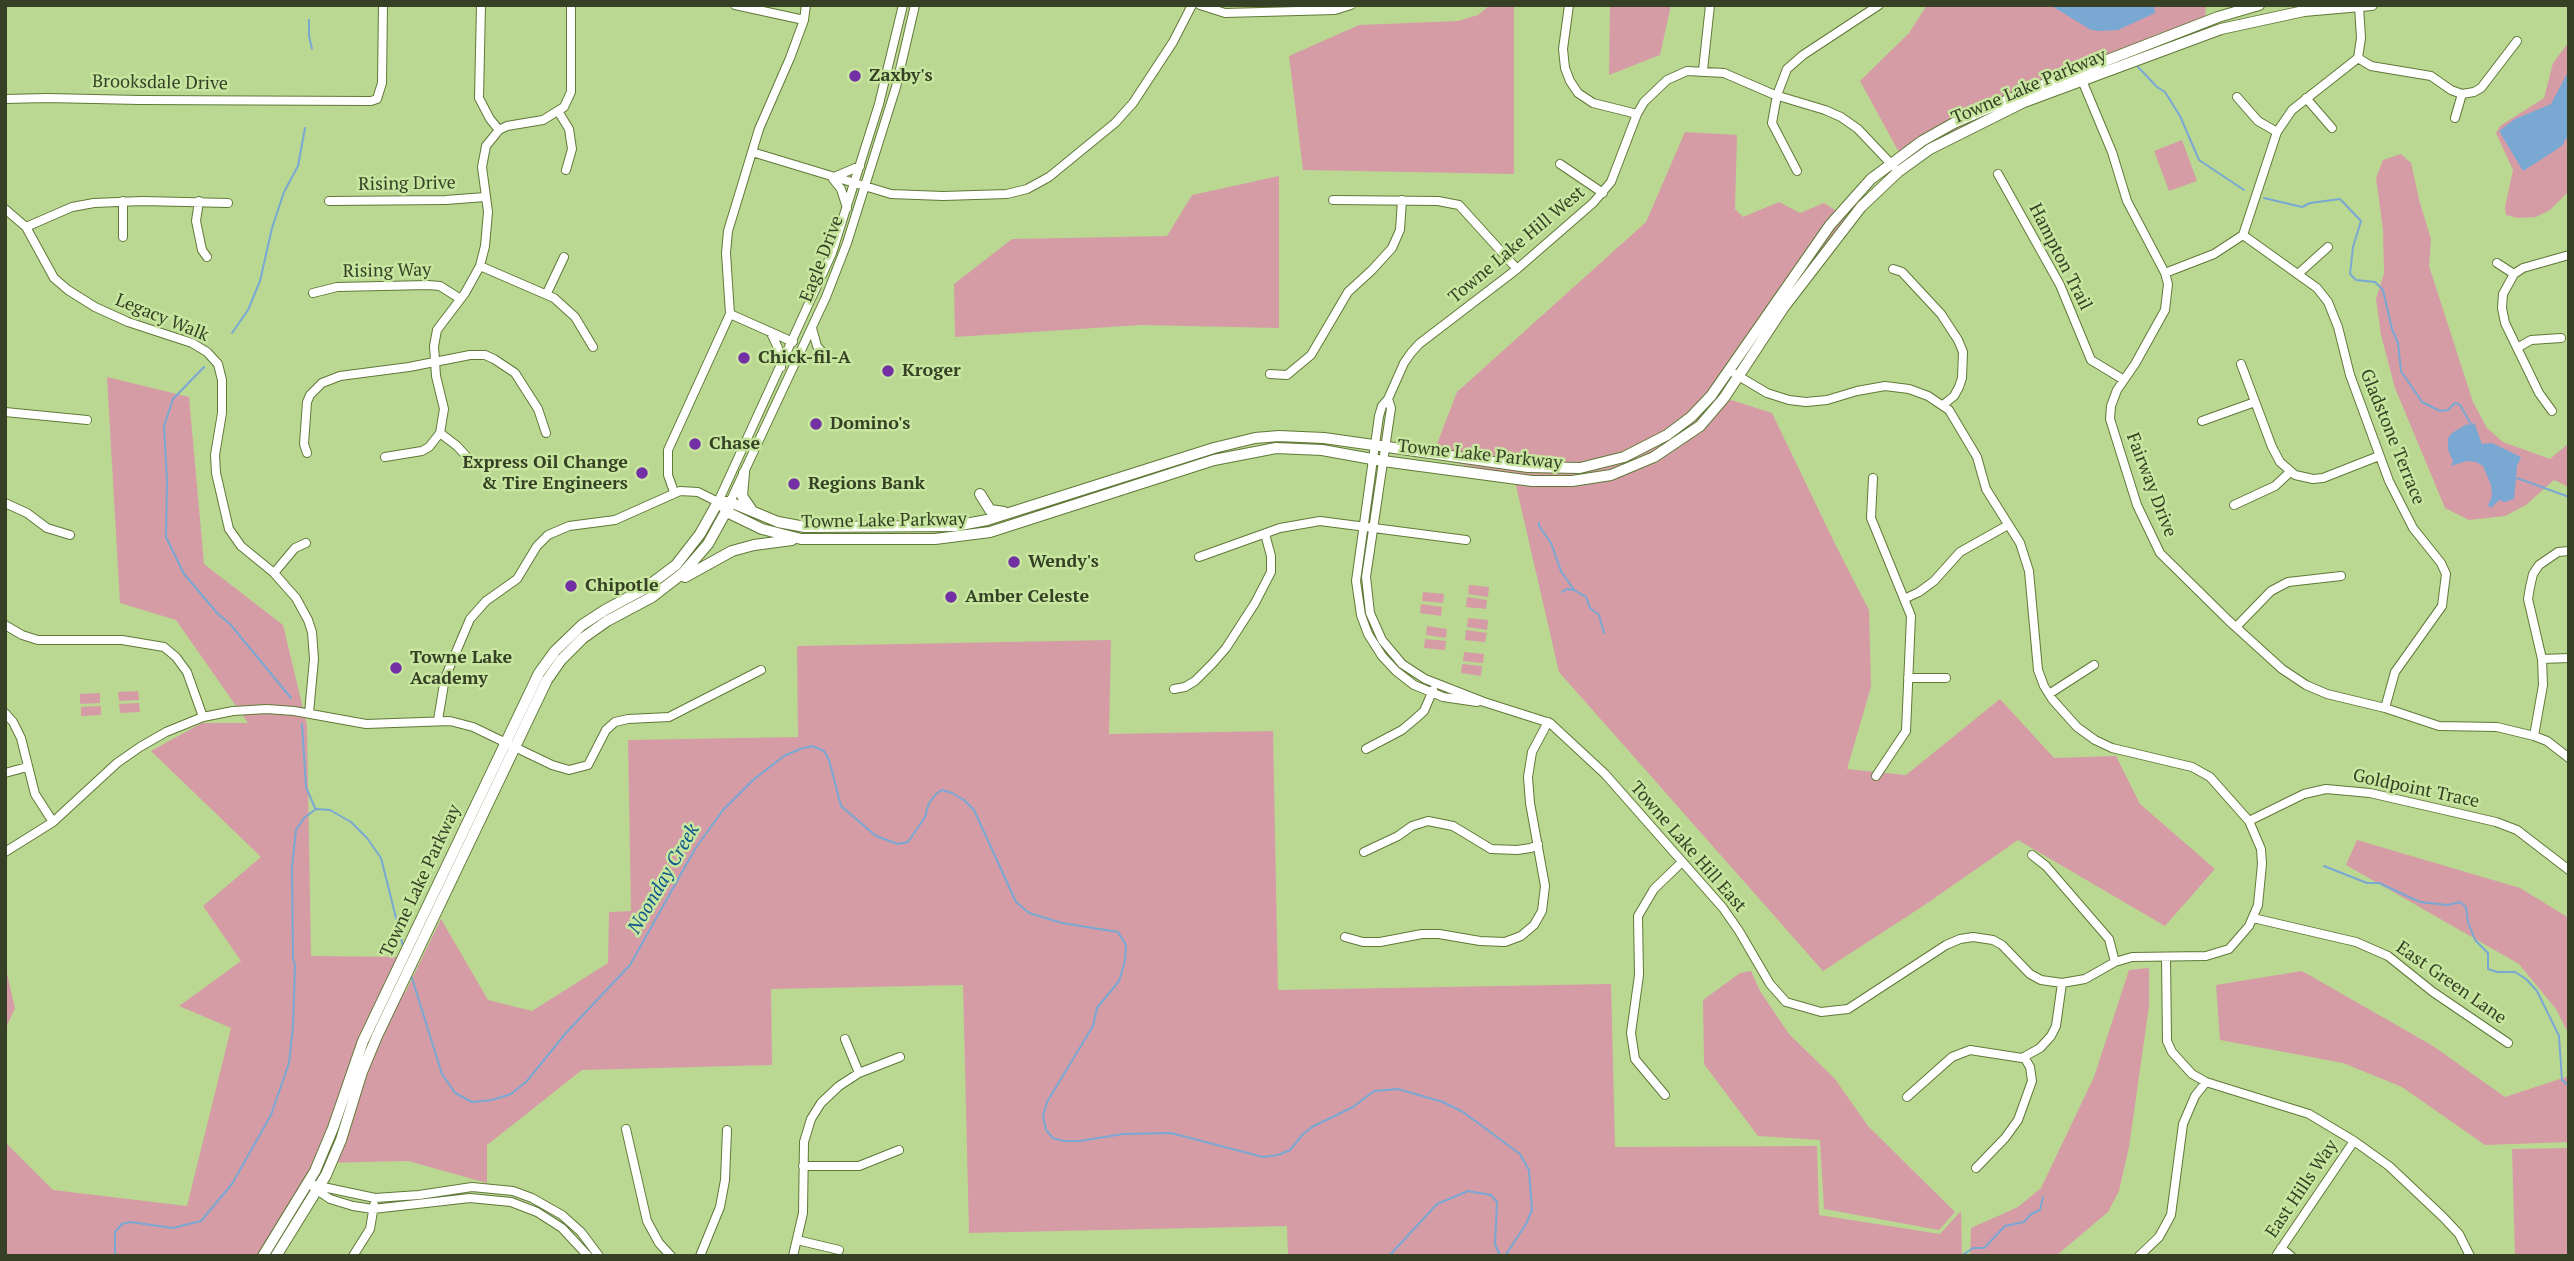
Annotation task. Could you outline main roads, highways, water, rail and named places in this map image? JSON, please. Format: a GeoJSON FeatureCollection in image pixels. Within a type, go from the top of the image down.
{"type":"FeatureCollection","features":[{"type":"Feature","properties":{"kind":"main road","name":"Towne Lake Parkway"},"geometry":{"type":"LineString","coordinates":[[2080,76],[2218,18],[2259,5]]}},
{"type":"Feature","properties":{"kind":"main road","name":"Towne Lake Parkway"},"geometry":{"type":"LineString","coordinates":[[276,1256],[341,1140],[362,1072],[509,745],[530,688],[555,651],[593,617],[644,589],[676,565],[696,541],[718,502],[762,529],[801,539],[935,539],[979,534],[1214,460],[1254,451],[1310,448],[1532,481],[1572,481],[1611,475],[1654,457],[1700,426],[1830,225],[1871,179],[1894,168],[1922,141],[1954,122],[2080,76],[2279,10],[2372,5]]}},
{"type":"Feature","properties":{"kind":"main road","name":"Towne Lake Parkway"},"geometry":{"type":"LineString","coordinates":[[728,507],[754,512],[793,526],[946,527],[1015,512],[1214,448],[1255,438],[1308,436],[1528,467],[1580,468],[1624,457],[1667,435],[1691,417],[1734,373]]}},
{"type":"Feature","properties":{"kind":"main road"},"geometry":{"type":"LineString","coordinates":[[744,473],[742,496],[754,512]]}},
{"type":"Feature","properties":{"kind":"main road"},"geometry":{"type":"LineString","coordinates":[[980,494],[990,510],[1015,512]]}},
{"type":"Feature","properties":{"kind":"main road","name":"Towne Lake Parkway"},"geometry":{"type":"LineString","coordinates":[[263,1256],[316,1187],[355,1060],[385,992],[509,745],[543,688],[571,649],[607,621],[663,589],[683,573],[701,554],[728,507]]}},
{"type":"Feature","properties":{"kind":"main road"},"geometry":{"type":"LineString","coordinates":[[663,589],[732,551],[754,545],[801,539]]}},
{"type":"Feature","properties":{"kind":"water"},"geometry":{"type":"Polygon","coordinates":[[[2050,5],[2154,5],[2155,13],[2118,30],[2101,31],[2091,30],[2050,5]]]}},
{"type":"Feature","properties":{"kind":"water"},"geometry":{"type":"Polygon","coordinates":[[[2569,70],[2569,136],[2564,144],[2523,171],[2499,131],[2515,119],[2551,104],[2569,70]]]}},
{"type":"Feature","properties":{"kind":"water"},"geometry":{"type":"Polygon","coordinates":[[[2474,422],[2482,444],[2492,443],[2521,457],[2517,466],[2514,499],[2505,502],[2499,500],[2491,508],[2488,505],[2492,496],[2491,485],[2483,466],[2467,461],[2451,466],[2453,461],[2448,450],[2448,438],[2467,424],[2472,426],[2474,422]]]}},
{"type":"Feature","properties":{"kind":"waterway"},"geometry":{"type":"LineString","coordinates":[[309,20],[312,49]]}},
{"type":"Feature","properties":{"kind":"waterway"},"geometry":{"type":"LineString","coordinates":[[2138,67],[2165,92],[2180,116],[2199,160],[2244,190]]}},
{"type":"Feature","properties":{"kind":"waterway"},"geometry":{"type":"LineString","coordinates":[[232,333],[248,310],[260,281],[272,228],[284,192],[298,166],[305,128]]}},
{"type":"Feature","properties":{"kind":"waterway"},"geometry":{"type":"LineString","coordinates":[[2264,198],[2302,207],[2310,203],[2340,199],[2361,221],[2353,247],[2350,274],[2356,280],[2375,282],[2383,290],[2398,343],[2401,371],[2422,402],[2440,411],[2448,410],[2455,403],[2460,405],[2472,426]]}},
{"type":"Feature","properties":{"kind":"waterway"},"geometry":{"type":"LineString","coordinates":[[204,367],[173,399],[164,426],[166,537],[184,574],[230,624],[291,698]]}},
{"type":"Feature","properties":{"kind":"waterway"},"geometry":{"type":"LineString","coordinates":[[2517,478],[2569,497]]}},
{"type":"Feature","properties":{"kind":"waterway"},"geometry":{"type":"LineString","coordinates":[[1539,523],[1551,543],[1561,571],[1574,590]]}},
{"type":"Feature","properties":{"kind":"waterway"},"geometry":{"type":"LineString","coordinates":[[1562,592],[1567,589],[1574,590],[1586,597],[1590,608],[1599,615],[1604,633]]}},
{"type":"Feature","properties":{"kind":"waterway"},"geometry":{"type":"LineString","coordinates":[[302,724],[306,787],[315,808]]}},
{"type":"Feature","properties":{"kind":"waterway","name":"Noonday Creek"},"geometry":{"type":"LineString","coordinates":[[411,975],[442,1074],[455,1093],[472,1102],[511,1094],[527,1081],[565,1034],[630,965],[695,849],[723,810],[753,780],[784,756],[812,746],[824,751],[829,760],[841,806],[876,836],[898,844],[908,842],[936,794],[942,790],[952,793],[974,810],[1016,902],[1029,913],[1062,923],[1118,932],[1126,945],[1119,981],[1097,1008],[1093,1026],[1047,1102],[1043,1116],[1046,1130],[1053,1138],[1080,1141],[1123,1134],[1171,1133],[1263,1157],[1278,1155],[1290,1150],[1312,1127],[1353,1107],[1374,1091],[1398,1089],[1443,1102],[1463,1112],[1520,1154],[1529,1170],[1532,1210],[1505,1256]]}},
{"type":"Feature","properties":{"kind":"waterway","name":"Noonday Creek"},"geometry":{"type":"LineString","coordinates":[[115,1256],[115,1232],[122,1224],[130,1222],[173,1228],[201,1221],[232,1184],[271,1115],[289,1063],[293,1026],[295,965],[292,867],[296,830],[304,818],[316,809],[330,810],[351,822],[381,858],[403,946]]}},
{"type":"Feature","properties":{"kind":"waterway"},"geometry":{"type":"LineString","coordinates":[[2324,866],[2367,883],[2379,883],[2420,902],[2448,905],[2460,902],[2466,907],[2475,940],[2488,953],[2488,969],[2515,972],[2537,991],[2559,1036],[2562,1080],[2569,1086]]}},
{"type":"Feature","properties":{"kind":"waterway"},"geometry":{"type":"LineString","coordinates":[[1389,1256],[1437,1204],[1468,1191],[1491,1195],[1497,1202],[1495,1244],[1500,1256]]}},
{"type":"Feature","properties":{"kind":"waterway"},"geometry":{"type":"LineString","coordinates":[[1961,1256],[1973,1248],[1984,1248],[2005,1226],[2024,1222],[2031,1214],[2040,1210],[2043,1197]]}},
{"type":"Feature","properties":{"kind":"place","name":"Zaxby's"},"geometry":{"type":"Point","coordinates":[855,76]}},
{"type":"Feature","properties":{"kind":"place","name":"Chick-fil-A"},"geometry":{"type":"Point","coordinates":[744,358]}},
{"type":"Feature","properties":{"kind":"place","name":"Kroger"},"geometry":{"type":"Point","coordinates":[888,371]}},
{"type":"Feature","properties":{"kind":"place","name":"Domino's"},"geometry":{"type":"Point","coordinates":[816,424]}},
{"type":"Feature","properties":{"kind":"place","name":"Chase"},"geometry":{"type":"Point","coordinates":[695,444]}},
{"type":"Feature","properties":{"kind":"place","name":"Express Oil Change & Tire Engineers"},"geometry":{"type":"Point","coordinates":[642,473]}},
{"type":"Feature","properties":{"kind":"place","name":"Regions Bank"},"geometry":{"type":"Point","coordinates":[794,484]}},
{"type":"Feature","properties":{"kind":"place","name":"Wendy's"},"geometry":{"type":"Point","coordinates":[1014,562]}},
{"type":"Feature","properties":{"kind":"place","name":"Chipotle"},"geometry":{"type":"Point","coordinates":[571,586]}},
{"type":"Feature","properties":{"kind":"place","name":"Amber Celeste"},"geometry":{"type":"Point","coordinates":[951,597]}},
{"type":"Feature","properties":{"kind":"place","name":"Towne Lake Academy"},"geometry":{"type":"Point","coordinates":[396,668]}}]}
